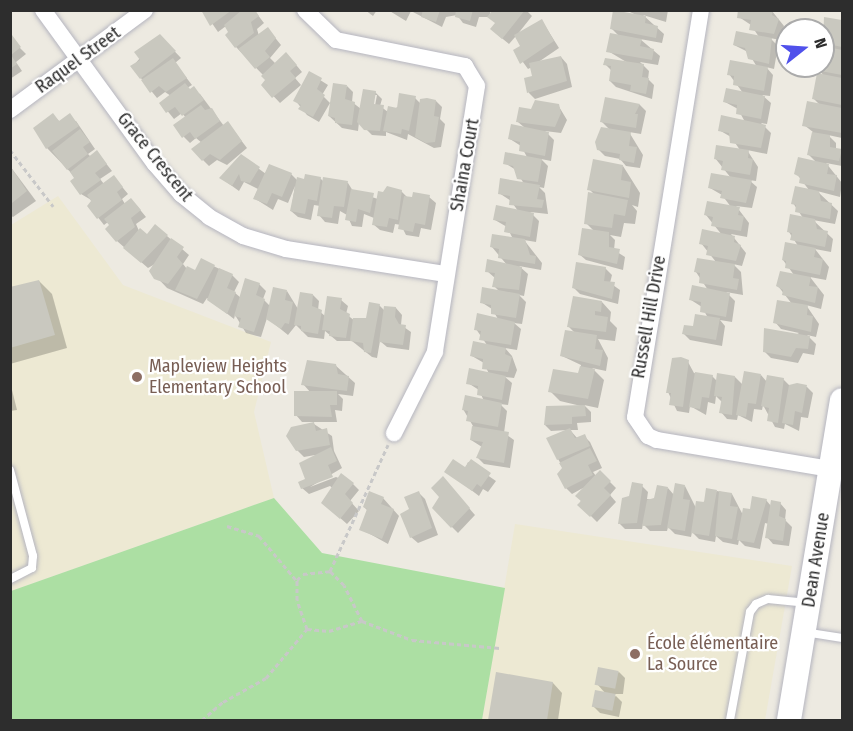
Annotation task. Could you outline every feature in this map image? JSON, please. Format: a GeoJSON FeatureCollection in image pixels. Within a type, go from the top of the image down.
{"type":"FeatureCollection","features":[{"type":"Feature","properties":{"kind":"street","name":"Grace Crescent"},"geometry":{"type":"LineString","coordinates":[[43,10],[169,180],[195,206],[225,226],[286,249],[446,274]]}},
{"type":"Feature","properties":{"kind":"street","name":"Raquel Street"},"geometry":{"type":"LineString","coordinates":[[10,110],[145,10]]}},
{"type":"Feature","properties":{"kind":"street","name":"Shaina Court"},"geometry":{"type":"LineString","coordinates":[[305,10],[324,32],[342,42],[454,63],[465,66],[473,75],[477,99],[446,274],[435,352],[394,433]]}},
{"type":"Feature","properties":{"kind":"street","name":"Russell Hill Drive"},"geometry":{"type":"LineString","coordinates":[[701,10],[635,417],[648,436],[657,440],[831,469]]}},
{"type":"Feature","properties":{"kind":"street","name":"Dean Avenue"},"geometry":{"type":"LineString","coordinates":[[789,720],[843,400]]}},
{"type":"Feature","properties":{"kind":"lane"},"geometry":{"type":"LineString","coordinates":[[10,470],[33,556],[32,568],[10,579]]}},
{"type":"Feature","properties":{"kind":"lane"},"geometry":{"type":"LineString","coordinates":[[729,720],[750,612],[756,604],[768,599],[808,603]]}},
{"type":"Feature","properties":{"kind":"lane"},"geometry":{"type":"LineString","coordinates":[[804,632],[843,638]]}},
{"type":"Feature","properties":{"kind":"path"},"geometry":{"type":"LineString","coordinates":[[10,150],[52,206]]}},
{"type":"Feature","properties":{"kind":"path"},"geometry":{"type":"LineString","coordinates":[[330,571],[394,433]]}},
{"type":"Feature","properties":{"kind":"path"},"geometry":{"type":"LineString","coordinates":[[227,526],[259,536],[297,580],[297,600],[307,629]]}},
{"type":"Feature","properties":{"kind":"path"},"geometry":{"type":"LineString","coordinates":[[297,580],[303,574],[330,571]]}},
{"type":"Feature","properties":{"kind":"path"},"geometry":{"type":"LineString","coordinates":[[330,571],[344,585],[362,621]]}},
{"type":"Feature","properties":{"kind":"path"},"geometry":{"type":"LineString","coordinates":[[307,629],[329,631],[362,621],[412,640],[500,648]]}},
{"type":"Feature","properties":{"kind":"path"},"geometry":{"type":"LineString","coordinates":[[202,720],[223,702],[266,678],[307,629]]}},
{"type":"Feature","properties":{"kind":"shaded area","name":"Mapleview Heights Elementary School"},"geometry":{"type":"Polygon","coordinates":[[[58,196],[123,285],[271,342],[254,412],[274,498],[11,591],[11,225],[58,196]]]}},
{"type":"Feature","properties":{"kind":"shaded area","name":"École élémentaire La Source"},"geometry":{"type":"Polygon","coordinates":[[[515,524],[792,566],[765,720],[482,720],[515,524]]]}},
{"type":"Feature","properties":{"kind":"green space"},"geometry":{"type":"Polygon","coordinates":[[[274,498],[322,553],[505,588],[482,720],[11,720],[11,591],[274,498]]]}},
{"type":"Feature","properties":{"kind":"building"},"geometry":{"type":"Polygon","coordinates":[[[201,10],[232,10],[210,26],[201,10]]]}},
{"type":"Feature","properties":{"kind":"building"},"geometry":{"type":"Polygon","coordinates":[[[242,10],[255,10],[259,16],[251,22],[254,33],[235,48],[225,35],[228,32],[224,25],[242,10]]]}},
{"type":"Feature","properties":{"kind":"building"},"geometry":{"type":"Polygon","coordinates":[[[423,10],[440,10],[436,22],[421,17],[423,10]]]}},
{"type":"Feature","properties":{"kind":"building"},"geometry":{"type":"Polygon","coordinates":[[[456,10],[473,10],[470,21],[455,17],[456,10]]]}},
{"type":"Feature","properties":{"kind":"building"},"geometry":{"type":"Polygon","coordinates":[[[493,10],[525,10],[502,39],[490,29],[495,23],[487,17],[493,10]]]}},
{"type":"Feature","properties":{"kind":"building"},"geometry":{"type":"Polygon","coordinates":[[[613,10],[646,16],[645,23],[658,26],[656,38],[610,29],[613,10]]]}},
{"type":"Feature","properties":{"kind":"building"},"geometry":{"type":"Polygon","coordinates":[[[738,10],[773,10],[772,15],[777,18],[775,18],[774,34],[749,30],[751,20],[737,18],[738,10]]]}},
{"type":"Feature","properties":{"kind":"building"},"geometry":{"type":"Polygon","coordinates":[[[542,19],[554,41],[520,64],[513,50],[520,46],[514,35],[542,19]]]}},
{"type":"Feature","properties":{"kind":"building"},"geometry":{"type":"Polygon","coordinates":[[[835,19],[842,20],[842,47],[835,46],[835,19]]]}},
{"type":"Feature","properties":{"kind":"building"},"geometry":{"type":"Polygon","coordinates":[[[268,27],[276,38],[265,51],[270,57],[255,69],[238,49],[268,27]]]}},
{"type":"Feature","properties":{"kind":"building"},"geometry":{"type":"Polygon","coordinates":[[[736,31],[772,38],[769,64],[748,59],[745,48],[733,45],[736,31]]]}},
{"type":"Feature","properties":{"kind":"building"},"geometry":{"type":"Polygon","coordinates":[[[610,33],[642,39],[640,46],[654,49],[652,60],[606,52],[610,33]]]}},
{"type":"Feature","properties":{"kind":"building"},"geometry":{"type":"Polygon","coordinates":[[[160,34],[176,51],[140,79],[130,66],[140,60],[134,52],[160,34]]]}},
{"type":"Feature","properties":{"kind":"building"},"geometry":{"type":"Polygon","coordinates":[[[12,35],[21,47],[11,55],[17,64],[10,69],[10,36],[12,35]]]}},
{"type":"Feature","properties":{"kind":"building"},"geometry":{"type":"Polygon","coordinates":[[[835,49],[842,50],[842,75],[835,74],[835,49]]]}},
{"type":"Feature","properties":{"kind":"building"},"geometry":{"type":"Polygon","coordinates":[[[286,52],[297,65],[290,71],[296,78],[272,98],[261,85],[265,80],[261,76],[286,52]]]}},
{"type":"Feature","properties":{"kind":"building"},"geometry":{"type":"Polygon","coordinates":[[[561,56],[567,81],[527,93],[524,78],[532,76],[529,63],[561,56]]]}},
{"type":"Feature","properties":{"kind":"building"},"geometry":{"type":"Polygon","coordinates":[[[173,58],[187,78],[166,92],[159,86],[150,93],[141,80],[173,58]]]}},
{"type":"Feature","properties":{"kind":"building"},"geometry":{"type":"Polygon","coordinates":[[[605,58],[644,64],[642,77],[649,78],[646,94],[630,91],[631,85],[609,81],[611,66],[603,65],[605,58]]]}},
{"type":"Feature","properties":{"kind":"building"},"geometry":{"type":"Polygon","coordinates":[[[730,60],[768,67],[764,91],[733,85],[734,76],[727,75],[730,60]]]}},
{"type":"Feature","properties":{"kind":"building"},"geometry":{"type":"Polygon","coordinates":[[[309,71],[322,78],[317,89],[325,95],[313,117],[298,109],[301,105],[293,101],[309,71]]]}},
{"type":"Feature","properties":{"kind":"building"},"geometry":{"type":"Polygon","coordinates":[[[816,78],[842,78],[842,105],[812,99],[816,78]]]}},
{"type":"Feature","properties":{"kind":"building"},"geometry":{"type":"Polygon","coordinates":[[[185,83],[190,89],[194,86],[204,100],[182,116],[175,107],[166,113],[159,103],[185,83]]]}},
{"type":"Feature","properties":{"kind":"building"},"geometry":{"type":"Polygon","coordinates":[[[333,83],[347,85],[345,99],[355,102],[352,125],[335,123],[335,118],[328,116],[333,83]]]}},
{"type":"Feature","properties":{"kind":"building"},"geometry":{"type":"Polygon","coordinates":[[[726,88],[765,96],[761,119],[736,114],[737,105],[723,102],[726,88]]]}},
{"type":"Feature","properties":{"kind":"building"},"geometry":{"type":"Polygon","coordinates":[[[363,89],[376,91],[374,104],[384,105],[380,131],[364,130],[357,122],[363,89]]]}},
{"type":"Feature","properties":{"kind":"building"},"geometry":{"type":"Polygon","coordinates":[[[399,93],[416,96],[409,131],[402,129],[401,134],[383,131],[388,106],[397,108],[399,93]]]}},
{"type":"Feature","properties":{"kind":"building"},"geometry":{"type":"Polygon","coordinates":[[[605,97],[640,104],[635,114],[638,114],[636,128],[600,122],[605,97]]]}},
{"type":"Feature","properties":{"kind":"building"},"geometry":{"type":"Polygon","coordinates":[[[420,99],[436,100],[434,116],[439,117],[435,142],[426,143],[415,137],[420,99]]]}},
{"type":"Feature","properties":{"kind":"building"},"geometry":{"type":"Polygon","coordinates":[[[535,100],[559,104],[561,113],[555,127],[516,122],[519,107],[531,109],[535,100]]]}},
{"type":"Feature","properties":{"kind":"building"},"geometry":{"type":"Polygon","coordinates":[[[807,101],[842,108],[842,133],[802,126],[807,101]]]}},
{"type":"Feature","properties":{"kind":"building"},"geometry":{"type":"Polygon","coordinates":[[[201,105],[205,110],[212,108],[220,121],[195,139],[190,132],[182,138],[173,125],[201,105]]]}},
{"type":"Feature","properties":{"kind":"building"},"geometry":{"type":"Polygon","coordinates":[[[53,113],[59,121],[70,113],[79,126],[46,149],[33,128],[53,113]]]}},
{"type":"Feature","properties":{"kind":"building"},"geometry":{"type":"Polygon","coordinates":[[[721,115],[766,125],[761,148],[730,143],[729,133],[718,131],[721,115]]]}},
{"type":"Feature","properties":{"kind":"building"},"geometry":{"type":"Polygon","coordinates":[[[228,121],[242,141],[220,160],[210,154],[202,161],[191,149],[228,121]]]}},
{"type":"Feature","properties":{"kind":"building"},"geometry":{"type":"Polygon","coordinates":[[[511,124],[549,132],[545,156],[519,151],[520,142],[508,139],[511,124]]]}},
{"type":"Feature","properties":{"kind":"building"},"geometry":{"type":"Polygon","coordinates":[[[601,127],[631,132],[629,146],[637,147],[634,163],[619,160],[620,154],[597,150],[595,142],[601,127]]]}},
{"type":"Feature","properties":{"kind":"building"},"geometry":{"type":"Polygon","coordinates":[[[80,129],[90,142],[83,147],[88,154],[67,170],[52,151],[80,129]]]}},
{"type":"Feature","properties":{"kind":"building"},"geometry":{"type":"Polygon","coordinates":[[[812,132],[830,135],[830,147],[842,149],[839,161],[807,155],[812,132]]]}},
{"type":"Feature","properties":{"kind":"building"},"geometry":{"type":"Polygon","coordinates":[[[716,145],[749,150],[748,158],[753,159],[750,175],[721,170],[723,161],[714,159],[716,145]]]}},
{"type":"Feature","properties":{"kind":"building"},"geometry":{"type":"Polygon","coordinates":[[[97,150],[107,164],[95,173],[101,180],[80,195],[70,181],[74,178],[70,172],[97,150]]]}},
{"type":"Feature","properties":{"kind":"building"},"geometry":{"type":"Polygon","coordinates":[[[505,152],[542,159],[538,182],[517,179],[513,166],[503,164],[505,152]]]}},
{"type":"Feature","properties":{"kind":"building"},"geometry":{"type":"Polygon","coordinates":[[[241,154],[260,167],[250,183],[241,181],[239,174],[232,186],[219,178],[241,154]]]}},
{"type":"Feature","properties":{"kind":"building"},"geometry":{"type":"Polygon","coordinates":[[[798,157],[829,164],[827,174],[837,175],[834,191],[799,183],[800,177],[794,174],[798,157]]]}},
{"type":"Feature","properties":{"kind":"building"},"geometry":{"type":"Polygon","coordinates":[[[593,159],[623,165],[621,180],[631,182],[629,198],[587,190],[593,159]]]}},
{"type":"Feature","properties":{"kind":"building"},"geometry":{"type":"Polygon","coordinates":[[[269,164],[292,173],[282,197],[272,193],[267,204],[253,199],[269,164]]]}},
{"type":"Feature","properties":{"kind":"building"},"geometry":{"type":"Polygon","coordinates":[[[10,166],[27,191],[12,203],[10,203],[10,166]]]}},
{"type":"Feature","properties":{"kind":"building"},"geometry":{"type":"Polygon","coordinates":[[[711,173],[752,180],[746,203],[720,198],[722,191],[708,188],[711,173]]]}},
{"type":"Feature","properties":{"kind":"building"},"geometry":{"type":"Polygon","coordinates":[[[305,174],[321,177],[317,201],[308,199],[305,214],[290,211],[297,177],[304,179],[305,174]]]}},
{"type":"Feature","properties":{"kind":"building"},"geometry":{"type":"Polygon","coordinates":[[[114,175],[123,187],[117,192],[122,200],[97,219],[87,206],[91,201],[87,195],[114,175]]]}},
{"type":"Feature","properties":{"kind":"building"},"geometry":{"type":"Polygon","coordinates":[[[323,177],[348,181],[344,207],[334,206],[332,218],[317,216],[323,177]]]}},
{"type":"Feature","properties":{"kind":"building"},"geometry":{"type":"Polygon","coordinates":[[[500,178],[540,185],[537,199],[544,200],[542,208],[509,205],[510,196],[498,194],[500,178]]]}},
{"type":"Feature","properties":{"kind":"building"},"geometry":{"type":"Polygon","coordinates":[[[387,186],[402,190],[398,220],[389,218],[387,227],[372,225],[378,191],[383,192],[387,186]]]}},
{"type":"Feature","properties":{"kind":"building"},"geometry":{"type":"Polygon","coordinates":[[[795,186],[819,191],[821,201],[832,203],[830,219],[795,212],[796,205],[791,204],[795,186]]]}},
{"type":"Feature","properties":{"kind":"building"},"geometry":{"type":"Polygon","coordinates":[[[351,189],[374,193],[370,213],[358,209],[356,222],[345,220],[351,189]]]}},
{"type":"Feature","properties":{"kind":"building"},"geometry":{"type":"Polygon","coordinates":[[[413,192],[430,195],[425,225],[415,223],[413,232],[398,229],[404,196],[412,197],[413,192]]]}},
{"type":"Feature","properties":{"kind":"building"},"geometry":{"type":"Polygon","coordinates":[[[588,192],[628,200],[625,216],[614,214],[612,228],[584,224],[588,192]]]}},
{"type":"Feature","properties":{"kind":"building"},"geometry":{"type":"Polygon","coordinates":[[[131,198],[141,210],[131,218],[135,227],[116,242],[105,229],[109,225],[104,219],[131,198]]]}},
{"type":"Feature","properties":{"kind":"building"},"geometry":{"type":"Polygon","coordinates":[[[707,201],[740,207],[738,215],[744,216],[741,231],[711,226],[713,217],[704,215],[707,201]]]}},
{"type":"Feature","properties":{"kind":"building"},"geometry":{"type":"Polygon","coordinates":[[[496,205],[534,213],[530,237],[504,232],[506,222],[493,220],[496,205]]]}},
{"type":"Feature","properties":{"kind":"building"},"geometry":{"type":"Polygon","coordinates":[[[790,214],[815,219],[817,229],[828,231],[825,247],[790,240],[792,233],[787,232],[790,214]]]}},
{"type":"Feature","properties":{"kind":"building"},"geometry":{"type":"Polygon","coordinates":[[[155,224],[168,235],[141,263],[123,248],[140,228],[147,234],[155,224]]]}},
{"type":"Feature","properties":{"kind":"building"},"geometry":{"type":"Polygon","coordinates":[[[582,228],[609,232],[609,247],[620,249],[617,264],[578,255],[582,228]]]}},
{"type":"Feature","properties":{"kind":"building"},"geometry":{"type":"Polygon","coordinates":[[[702,229],[735,236],[734,242],[741,245],[736,261],[706,255],[708,246],[699,244],[702,229]]]}},
{"type":"Feature","properties":{"kind":"building"},"geometry":{"type":"Polygon","coordinates":[[[492,234],[525,239],[530,255],[536,256],[535,264],[498,258],[499,249],[490,247],[492,234]]]}},
{"type":"Feature","properties":{"kind":"building"},"geometry":{"type":"Polygon","coordinates":[[[171,238],[184,247],[177,257],[183,264],[168,284],[154,279],[149,271],[171,238]]]}},
{"type":"Feature","properties":{"kind":"building"},"geometry":{"type":"Polygon","coordinates":[[[785,242],[816,248],[814,257],[823,259],[820,275],[785,268],[786,261],[782,260],[785,242]]]}},
{"type":"Feature","properties":{"kind":"building"},"geometry":{"type":"Polygon","coordinates":[[[201,258],[215,265],[197,299],[175,290],[187,266],[195,270],[201,258]]]}},
{"type":"Feature","properties":{"kind":"building"},"geometry":{"type":"Polygon","coordinates":[[[697,258],[735,264],[733,278],[739,279],[737,290],[699,283],[700,273],[694,272],[697,258]]]}},
{"type":"Feature","properties":{"kind":"building"},"geometry":{"type":"Polygon","coordinates":[[[487,259],[522,267],[519,290],[492,287],[495,273],[485,272],[487,259]]]}},
{"type":"Feature","properties":{"kind":"building"},"geometry":{"type":"Polygon","coordinates":[[[576,262],[606,267],[604,281],[615,282],[612,299],[572,288],[576,262]]]}},
{"type":"Feature","properties":{"kind":"building"},"geometry":{"type":"Polygon","coordinates":[[[219,268],[233,274],[227,288],[236,292],[227,314],[207,300],[219,268]]]}},
{"type":"Feature","properties":{"kind":"building"},"geometry":{"type":"Polygon","coordinates":[[[780,271],[811,277],[809,286],[818,287],[815,303],[782,295],[783,290],[776,286],[780,271]]]}},
{"type":"Feature","properties":{"kind":"building"},"geometry":{"type":"Polygon","coordinates":[[[245,278],[260,283],[256,295],[265,299],[254,332],[238,327],[241,318],[234,316],[245,278]]]}},
{"type":"Feature","properties":{"kind":"building"},"geometry":{"type":"Polygon","coordinates":[[[39,280],[55,335],[10,348],[10,287],[39,280]]]}},
{"type":"Feature","properties":{"kind":"building"},"geometry":{"type":"Polygon","coordinates":[[[692,285],[730,293],[726,317],[700,312],[701,302],[689,300],[692,285]]]}},
{"type":"Feature","properties":{"kind":"building"},"geometry":{"type":"Polygon","coordinates":[[[273,287],[287,290],[285,300],[293,302],[289,324],[285,323],[281,329],[266,319],[273,287]]]}},
{"type":"Feature","properties":{"kind":"building"},"geometry":{"type":"Polygon","coordinates":[[[482,287],[520,294],[516,318],[491,314],[491,305],[480,303],[482,287]]]}},
{"type":"Feature","properties":{"kind":"building"},"geometry":{"type":"Polygon","coordinates":[[[300,292],[313,294],[312,306],[322,310],[318,334],[301,331],[301,326],[294,325],[300,292]]]}},
{"type":"Feature","properties":{"kind":"building"},"geometry":{"type":"Polygon","coordinates":[[[327,296],[342,298],[340,309],[350,314],[346,338],[329,336],[330,331],[322,330],[327,296]]]}},
{"type":"Feature","properties":{"kind":"building"},"geometry":{"type":"Polygon","coordinates":[[[573,296],[602,301],[601,312],[595,311],[595,315],[608,317],[606,332],[567,327],[573,296]]]}},
{"type":"Feature","properties":{"kind":"building"},"geometry":{"type":"Polygon","coordinates":[[[777,300],[808,305],[807,315],[813,316],[811,332],[773,323],[777,300]]]}},
{"type":"Feature","properties":{"kind":"building"},"geometry":{"type":"Polygon","coordinates":[[[369,302],[380,304],[371,353],[364,352],[363,343],[350,341],[353,318],[366,318],[369,302]]]}},
{"type":"Feature","properties":{"kind":"building"},"geometry":{"type":"Polygon","coordinates":[[[384,306],[396,307],[395,317],[399,324],[406,325],[403,345],[379,342],[384,306]]]}},
{"type":"Feature","properties":{"kind":"building"},"geometry":{"type":"Polygon","coordinates":[[[477,313],[515,322],[511,345],[479,340],[481,331],[474,330],[477,313]]]}},
{"type":"Feature","properties":{"kind":"building"},"geometry":{"type":"Polygon","coordinates":[[[695,314],[720,318],[716,340],[682,334],[684,325],[693,326],[695,314]]]}},
{"type":"Feature","properties":{"kind":"building"},"geometry":{"type":"Polygon","coordinates":[[[764,328],[810,336],[808,349],[796,348],[791,357],[763,352],[764,328]]]}},
{"type":"Feature","properties":{"kind":"building"},"geometry":{"type":"Polygon","coordinates":[[[565,330],[597,335],[595,349],[603,350],[600,366],[560,356],[565,330]]]}},
{"type":"Feature","properties":{"kind":"building"},"geometry":{"type":"Polygon","coordinates":[[[473,341],[506,348],[505,354],[512,357],[508,372],[482,369],[483,359],[470,356],[473,341]]]}},
{"type":"Feature","properties":{"kind":"building"},"geometry":{"type":"Polygon","coordinates":[[[681,357],[689,360],[683,407],[669,405],[671,393],[666,393],[672,358],[681,357]]]}},
{"type":"Feature","properties":{"kind":"building"},"geometry":{"type":"Polygon","coordinates":[[[307,360],[336,364],[338,374],[349,376],[347,391],[301,385],[307,360]]]}},
{"type":"Feature","properties":{"kind":"building"},"geometry":{"type":"Polygon","coordinates":[[[580,366],[595,369],[588,399],[548,392],[553,369],[578,373],[580,366]]]}},
{"type":"Feature","properties":{"kind":"building"},"geometry":{"type":"Polygon","coordinates":[[[469,368],[506,376],[502,400],[477,395],[478,386],[466,384],[469,368]]]}},
{"type":"Feature","properties":{"kind":"building"},"geometry":{"type":"Polygon","coordinates":[[[744,371],[761,374],[756,404],[748,403],[746,417],[736,415],[744,371]]]}},
{"type":"Feature","properties":{"kind":"building"},"geometry":{"type":"Polygon","coordinates":[[[695,372],[713,375],[709,398],[702,397],[700,409],[689,407],[695,372]]]}},
{"type":"Feature","properties":{"kind":"building"},"geometry":{"type":"Polygon","coordinates":[[[717,373],[735,376],[732,415],[719,413],[722,397],[714,396],[717,373]]]}},
{"type":"Feature","properties":{"kind":"building"},"geometry":{"type":"Polygon","coordinates":[[[767,375],[784,378],[778,423],[767,421],[769,408],[761,406],[767,375]]]}},
{"type":"Feature","properties":{"kind":"building"},"geometry":{"type":"Polygon","coordinates":[[[797,383],[807,385],[802,413],[795,411],[793,425],[782,423],[789,385],[797,383]]]}},
{"type":"Feature","properties":{"kind":"building"},"geometry":{"type":"Polygon","coordinates":[[[294,391],[337,391],[337,405],[330,405],[332,417],[294,416],[294,391]]]}},
{"type":"Feature","properties":{"kind":"building"},"geometry":{"type":"Polygon","coordinates":[[[465,395],[502,403],[498,427],[466,421],[468,411],[462,410],[465,395]]]}},
{"type":"Feature","properties":{"kind":"building"},"geometry":{"type":"Polygon","coordinates":[[[585,405],[586,416],[572,417],[572,424],[544,425],[546,406],[585,405]]]}},
{"type":"Feature","properties":{"kind":"building"},"geometry":{"type":"Polygon","coordinates":[[[314,422],[316,431],[327,428],[330,445],[296,451],[286,436],[291,427],[314,422]]]}},
{"type":"Feature","properties":{"kind":"building"},"geometry":{"type":"Polygon","coordinates":[[[472,426],[509,432],[504,463],[476,458],[483,442],[470,440],[472,426]]]}},
{"type":"Feature","properties":{"kind":"building"},"geometry":{"type":"Polygon","coordinates":[[[570,428],[575,438],[585,434],[590,446],[557,460],[546,438],[570,428]]]}},
{"type":"Feature","properties":{"kind":"building"},"geometry":{"type":"Polygon","coordinates":[[[331,447],[337,461],[328,465],[333,477],[301,489],[298,482],[305,479],[299,463],[331,447]]]}},
{"type":"Feature","properties":{"kind":"building"},"geometry":{"type":"Polygon","coordinates":[[[590,448],[597,461],[588,465],[593,475],[565,489],[557,474],[562,468],[559,463],[590,448]]]}},
{"type":"Feature","properties":{"kind":"building"},"geometry":{"type":"Polygon","coordinates":[[[453,459],[465,467],[471,459],[491,473],[481,487],[477,484],[472,491],[444,472],[453,459]]]}},
{"type":"Feature","properties":{"kind":"building"},"geometry":{"type":"Polygon","coordinates":[[[600,470],[611,481],[604,488],[611,495],[590,517],[577,505],[581,501],[575,496],[600,470]]]}},
{"type":"Feature","properties":{"kind":"building"},"geometry":{"type":"Polygon","coordinates":[[[341,473],[354,483],[345,494],[353,503],[340,519],[321,503],[341,473]]]}},
{"type":"Feature","properties":{"kind":"building"},"geometry":{"type":"Polygon","coordinates":[[[443,476],[470,508],[451,528],[432,508],[439,497],[431,488],[443,476]]]}},
{"type":"Feature","properties":{"kind":"building"},"geometry":{"type":"Polygon","coordinates":[[[632,482],[643,484],[637,523],[618,524],[622,498],[629,496],[632,482]]]}},
{"type":"Feature","properties":{"kind":"building"},"geometry":{"type":"Polygon","coordinates":[[[675,483],[685,485],[683,499],[690,500],[685,531],[667,528],[675,483]]]}},
{"type":"Feature","properties":{"kind":"building"},"geometry":{"type":"Polygon","coordinates":[[[657,485],[668,487],[661,525],[642,526],[647,500],[654,498],[657,485]]]}},
{"type":"Feature","properties":{"kind":"building"},"geometry":{"type":"Polygon","coordinates":[[[706,488],[717,490],[709,536],[691,533],[696,501],[704,502],[706,488]]]}},
{"type":"Feature","properties":{"kind":"building"},"geometry":{"type":"Polygon","coordinates":[[[369,491],[384,497],[381,504],[394,509],[382,539],[359,530],[367,509],[363,507],[369,491]]]}},
{"type":"Feature","properties":{"kind":"building"},"geometry":{"type":"Polygon","coordinates":[[[419,491],[432,528],[410,538],[400,514],[409,509],[404,497],[419,491]]]}},
{"type":"Feature","properties":{"kind":"building"},"geometry":{"type":"Polygon","coordinates":[[[719,491],[732,493],[730,506],[738,507],[732,539],[715,536],[719,491]]]}},
{"type":"Feature","properties":{"kind":"building"},"geometry":{"type":"Polygon","coordinates":[[[752,496],[767,499],[754,543],[737,540],[743,508],[750,509],[752,496]]]}},
{"type":"Feature","properties":{"kind":"building"},"geometry":{"type":"Polygon","coordinates":[[[771,500],[781,502],[779,516],[786,519],[783,541],[765,538],[771,500]]]}},
{"type":"Feature","properties":{"kind":"building"},"geometry":{"type":"Polygon","coordinates":[[[598,667],[619,671],[615,689],[595,685],[598,667]]]}},
{"type":"Feature","properties":{"kind":"building"},"geometry":{"type":"Polygon","coordinates":[[[496,672],[553,682],[547,720],[488,720],[496,672]]]}},
{"type":"Feature","properties":{"kind":"building"},"geometry":{"type":"Polygon","coordinates":[[[595,690],[616,694],[612,711],[592,707],[595,690]]]}},
{"type":"Feature","properties":{"kind":"place","name":"Mapleview Heights Elementary School"},"geometry":{"type":"Point","coordinates":[137,377]}},
{"type":"Feature","properties":{"kind":"place","name":"École élémentaire La Source"},"geometry":{"type":"Point","coordinates":[635,654]}}]}
